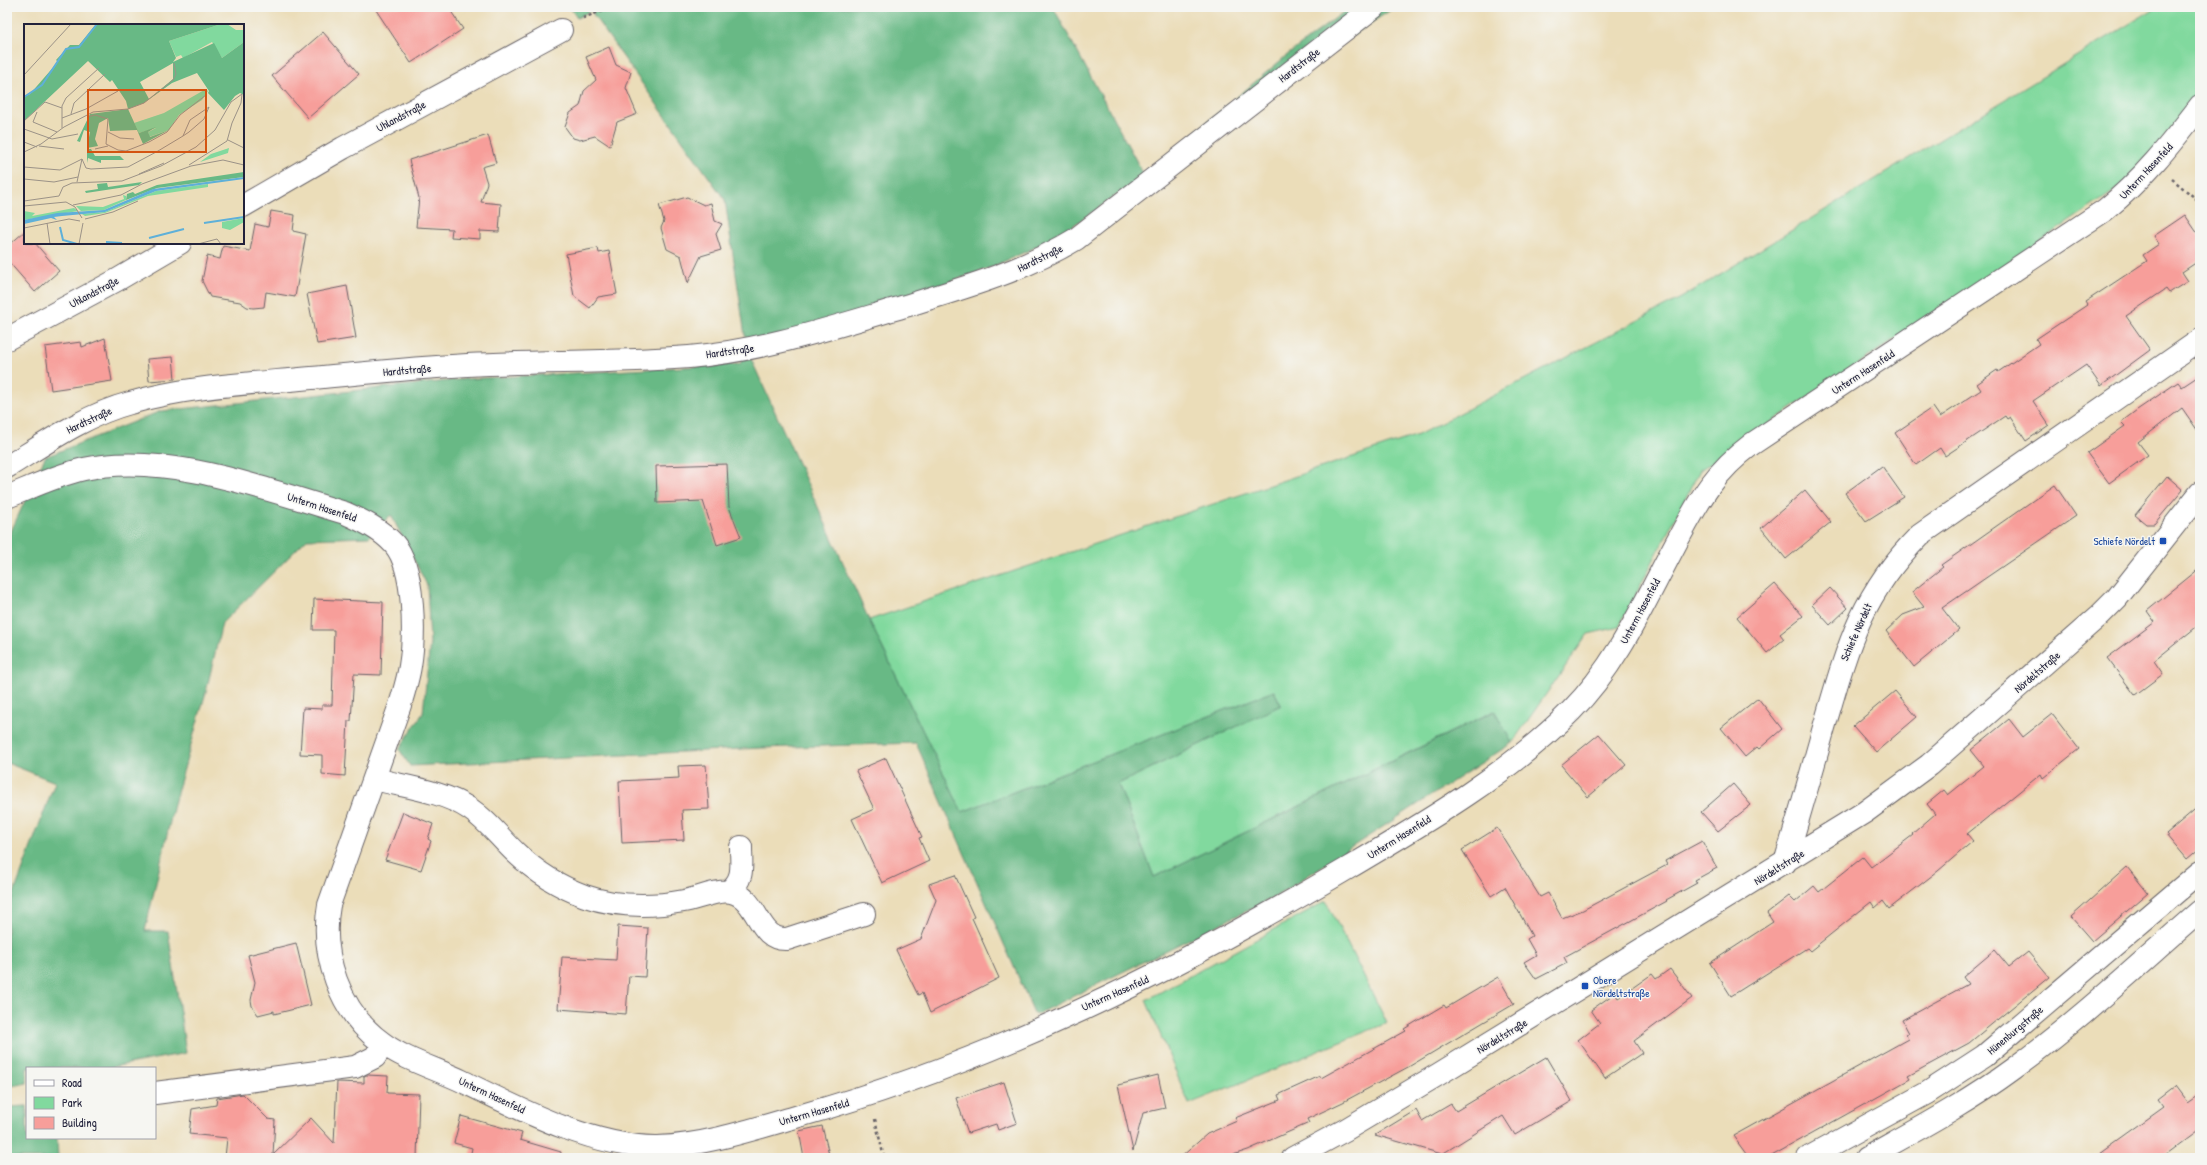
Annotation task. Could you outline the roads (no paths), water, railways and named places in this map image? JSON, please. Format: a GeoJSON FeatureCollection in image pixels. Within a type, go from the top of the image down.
{"type":"FeatureCollection","features":[{"type":"Feature","properties":{"kind":"street","name":"Hardtstraße"},"geometry":{"type":"LineString","coordinates":[[7,467],[59,434],[82,422],[129,403],[179,392],[242,384],[466,365],[611,361],[722,353],[778,344],[970,286],[1014,271],[1076,239],[1374,7]]}},
{"type":"Feature","properties":{"kind":"street","name":"Uhlandstraße"},"geometry":{"type":"LineString","coordinates":[[244,205],[343,148],[561,30]]}},
{"type":"Feature","properties":{"kind":"street","name":"Unterm Hasenfeld"},"geometry":{"type":"LineString","coordinates":[[7,497],[85,469],[113,465],[155,466],[202,473],[345,513],[362,520],[395,545],[407,573],[412,638],[410,666],[406,684],[375,779],[332,894],[327,919],[326,933],[333,969],[345,1000],[361,1024],[383,1044],[503,1101],[568,1129],[606,1140],[638,1146],[673,1146],[712,1139],[870,1095],[934,1072],[1147,980],[1246,928],[1397,839],[1490,778],[1553,729],[1596,682],[1619,650],[1698,502],[1727,464],[1752,444],[2105,210],[2131,189],[2163,155],[2200,106]]}},
{"type":"Feature","properties":{"kind":"street","name":"Uhlandstraße"},"geometry":{"type":"LineString","coordinates":[[7,339],[118,280],[178,244]]}},
{"type":"Feature","properties":{"kind":"street","name":"Schiefe Nördelt"},"geometry":{"type":"LineString","coordinates":[[1785,863],[1845,655],[1862,615],[1898,559],[1920,535],[2200,340]]}},
{"type":"Feature","properties":{"kind":"street","name":"Nördeltstraße"},"geometry":{"type":"LineString","coordinates":[[1293,1158],[1345,1130],[1439,1074],[1785,863],[1894,792],[1930,765],[2043,666],[2117,598],[2200,493]]}},
{"type":"Feature","properties":{"kind":"street"},"geometry":{"type":"LineString","coordinates":[[375,779],[433,794],[469,808],[493,828],[516,853],[544,874],[562,886],[597,900],[637,906],[683,902],[729,891],[738,884],[740,879],[740,847]]}},
{"type":"Feature","properties":{"kind":"street","name":"Hünenburgstraße"},"geometry":{"type":"LineString","coordinates":[[1808,1158],[1927,1093],[1984,1056],[2200,872]]}},
{"type":"Feature","properties":{"kind":"street"},"geometry":{"type":"LineString","coordinates":[[729,891],[741,895],[747,900],[768,935],[779,940],[864,914]]}},
{"type":"Feature","properties":{"kind":"street"},"geometry":{"type":"LineString","coordinates":[[1866,1158],[1938,1118],[2013,1069],[2095,1002],[2200,911]]}},
{"type":"Feature","properties":{"kind":"street"},"geometry":{"type":"LineString","coordinates":[[156,1093],[355,1067],[375,1058],[383,1044]]}},
{"type":"Feature","properties":{"kind":"place","name":"Schiefe Nördelt"},"geometry":{"type":"Point","coordinates":[2163,541]}},
{"type":"Feature","properties":{"kind":"place","name":"Obere Nördeltstraße"},"geometry":{"type":"Point","coordinates":[1585,986]}}]}
